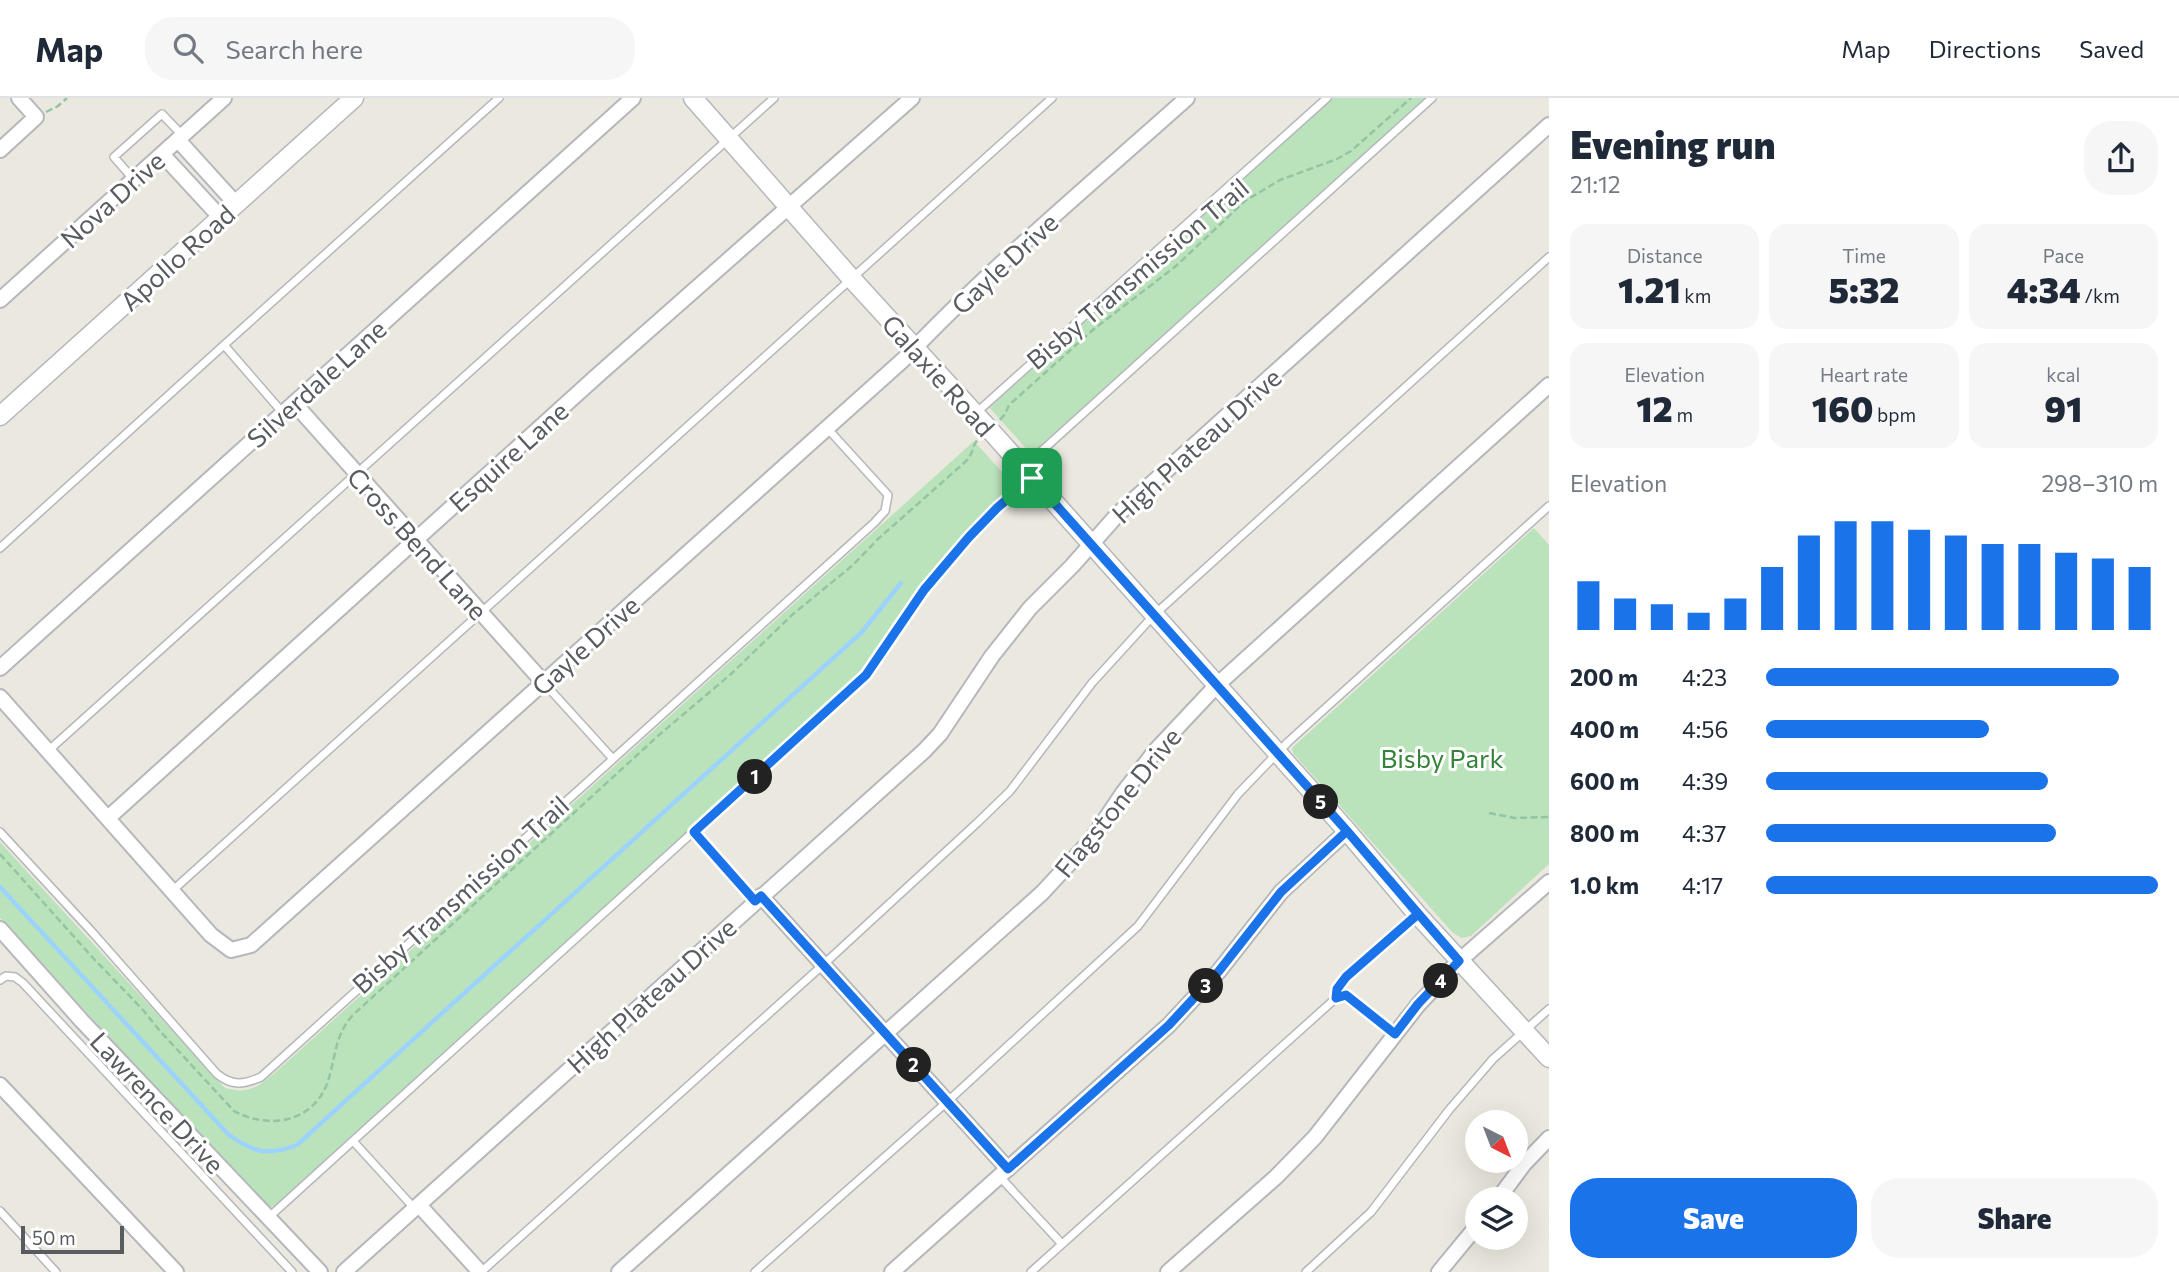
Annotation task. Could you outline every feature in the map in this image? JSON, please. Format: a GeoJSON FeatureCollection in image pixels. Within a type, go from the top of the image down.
{"type":"FeatureCollection","features":[{"type":"Feature","properties":{"kind":"street"},"geometry":{"type":"LineString","coordinates":[[0,150],[36,117],[19,98]]}},
{"type":"Feature","properties":{"kind":"street","name":"Nova Drive"},"geometry":{"type":"LineString","coordinates":[[0,300],[224,98]]}},
{"type":"Feature","properties":{"kind":"street","name":"Apollo Road"},"geometry":{"type":"LineString","coordinates":[[0,416],[354,98]]}},
{"type":"Feature","properties":{"kind":"street","name":"Silverdale Lane"},"geometry":{"type":"LineString","coordinates":[[0,668],[633,98]]}},
{"type":"Feature","properties":{"kind":"street","name":"Galaxie Road"},"geometry":{"type":"LineString","coordinates":[[693,98],[1347,831],[1459,961],[1549,1058]]}},
{"type":"Feature","properties":{"kind":"street","name":"Esquire Lane"},"geometry":{"type":"LineString","coordinates":[[108,818],[912,98]]}},
{"type":"Feature","properties":{"kind":"street","name":"Gayle Drive"},"geometry":{"type":"LineString","coordinates":[[0,697],[211,934],[231,950],[251,945],[827,427],[1186,98]]}},
{"type":"Feature","properties":{"kind":"street","name":"High Plateau Drive"},"geometry":{"type":"LineString","coordinates":[[346,1271],[940,734],[1030,608],[1118,514],[1549,125]]}},
{"type":"Feature","properties":{"kind":"street"},"geometry":{"type":"LineString","coordinates":[[180,138],[236,204]]}},
{"type":"Feature","properties":{"kind":"street"},"geometry":{"type":"LineString","coordinates":[[162,154],[221,218]]}},
{"type":"Feature","properties":{"kind":"street","name":"Flagstone Drive"},"geometry":{"type":"LineString","coordinates":[[619,1272],[1042,893],[1092,839],[1156,750],[1217,685],[1549,385]]}},
{"type":"Feature","properties":{"kind":"street","name":"Cross Bend Lane"},"geometry":{"type":"LineString","coordinates":[[288,408],[356,475],[544,683]]}},
{"type":"Feature","properties":{"kind":"street"},"geometry":{"type":"LineString","coordinates":[[892,1272],[1169,1025],[1219,971],[1281,892],[1347,831]]}},
{"type":"Feature","properties":{"kind":"street"},"geometry":{"type":"LineString","coordinates":[[1168,1272],[1276,1177],[1314,1137],[1418,1004],[1459,961],[1549,881]]}},
{"type":"Feature","properties":{"kind":"street"},"geometry":{"type":"LineString","coordinates":[[758,898],[824,964],[948,1101],[1004,1173]]}},
{"type":"Feature","properties":{"kind":"street","name":"Lawrence Drive"},"geometry":{"type":"LineString","coordinates":[[0,929],[81,1020],[320,1272]]}},
{"type":"Feature","properties":{"kind":"street"},"geometry":{"type":"LineString","coordinates":[[0,1085],[176,1272]]}},
{"type":"Feature","properties":{"kind":"street"},"geometry":{"type":"LineString","coordinates":[[1508,1187],[1524,1164],[1549,1138]]}},
{"type":"Feature","properties":{"kind":"street"},"geometry":{"type":"LineString","coordinates":[[417,1207],[480,1272]]}},
{"type":"Feature","properties":{"kind":"street"},"geometry":{"type":"LineString","coordinates":[[1439,1272],[1465,1241]]}},
{"type":"Feature","properties":{"kind":"lane"},"geometry":{"type":"LineString","coordinates":[[0,548],[499,98]]}},
{"type":"Feature","properties":{"kind":"lane"},"geometry":{"type":"LineString","coordinates":[[48,751],[774,98]]}},
{"type":"Feature","properties":{"kind":"lane"},"geometry":{"type":"LineString","coordinates":[[172,891],[1052,98]]}},
{"type":"Feature","properties":{"kind":"lane"},"geometry":{"type":"LineString","coordinates":[[975,414],[1327,98]]}},
{"type":"Feature","properties":{"kind":"lane"},"geometry":{"type":"LineString","coordinates":[[267,1218],[866,675],[924,590],[1027,473],[1432,98]]}},
{"type":"Feature","properties":{"kind":"lane"},"geometry":{"type":"LineString","coordinates":[[134,180],[114,157],[162,114],[180,138]]}},
{"type":"Feature","properties":{"kind":"lane"},"geometry":{"type":"LineString","coordinates":[[480,1272],[977,823],[1010,791],[1069,710],[1154,615],[1549,257]]}},
{"type":"Feature","properties":{"kind":"lane"},"geometry":{"type":"LineString","coordinates":[[224,345],[288,408]]}},
{"type":"Feature","properties":{"kind":"lane"},"geometry":{"type":"LineString","coordinates":[[0,832],[217,1074],[229,1083],[241,1084],[261,1077],[885,511],[888,495],[827,427]]}},
{"type":"Feature","properties":{"kind":"lane"},"geometry":{"type":"LineString","coordinates":[[755,1272],[948,1101],[1138,926],[1238,794],[1288,742],[1549,506]]}},
{"type":"Feature","properties":{"kind":"lane"},"geometry":{"type":"LineString","coordinates":[[544,683],[613,759]]}},
{"type":"Feature","properties":{"kind":"lane"},"geometry":{"type":"LineString","coordinates":[[694,832],[758,898]]}},
{"type":"Feature","properties":{"kind":"lane"},"geometry":{"type":"LineString","coordinates":[[1336,998],[1337,989],[1346,977],[1418,914]]}},
{"type":"Feature","properties":{"kind":"lane"},"geometry":{"type":"LineString","coordinates":[[0,980],[6,976],[15,977],[23,983],[292,1272]]}},
{"type":"Feature","properties":{"kind":"lane"},"geometry":{"type":"LineString","coordinates":[[1031,1272],[1336,998],[1346,995],[1395,1034]]}},
{"type":"Feature","properties":{"kind":"lane"},"geometry":{"type":"LineString","coordinates":[[1306,1272],[1371,1212],[1449,1110],[1493,1059],[1549,1009]]}},
{"type":"Feature","properties":{"kind":"lane"},"geometry":{"type":"LineString","coordinates":[[353,1141],[417,1207]]}},
{"type":"Feature","properties":{"kind":"lane"},"geometry":{"type":"LineString","coordinates":[[1004,1173],[1062,1244]]}},
{"type":"Feature","properties":{"kind":"lane"},"geometry":{"type":"LineString","coordinates":[[0,1211],[56,1272]]}},
{"type":"Feature","properties":{"kind":"path"},"geometry":{"type":"LineString","coordinates":[[36,117],[58,106],[66,98]]}},
{"type":"Feature","properties":{"kind":"path","name":"Bisby Transmission Trail"},"geometry":{"type":"LineString","coordinates":[[999,420],[1009,405],[1115,312],[1176,267],[1245,201],[1280,180],[1337,159],[1351,151],[1412,98]]}},
{"type":"Feature","properties":{"kind":"path","name":"Bisby Transmission Trail"},"geometry":{"type":"LineString","coordinates":[[0,854],[234,1111],[247,1117],[273,1122],[300,1114],[313,1105],[326,1086],[340,1032],[354,1014],[659,735],[731,674],[792,615],[853,565],[877,539],[972,456],[974,444],[979,438]]}},
{"type":"Feature","properties":{"kind":"path"},"geometry":{"type":"LineString","coordinates":[[1489,813],[1515,818],[1549,817]]}},
{"type":"Feature","properties":{"kind":"green space"},"geometry":{"type":"Polygon","coordinates":[[[1331,98],[1427,98],[1031,454],[988,406],[1331,98]]]}},
{"type":"Feature","properties":{"kind":"green space"},"geometry":{"type":"Polygon","coordinates":[[[974,441],[1014,485],[995,502],[920,590],[863,676],[271,1207],[264,1206],[0,918],[0,842],[225,1088],[254,1088],[277,1071],[974,441]]]}},
{"type":"Feature","properties":{"kind":"green space","name":"Bisby Park"},"geometry":{"type":"Polygon","coordinates":[[[1534,528],[1549,545],[1549,864],[1471,936],[1462,938],[1453,933],[1293,753],[1292,748],[1534,528]]]}},
{"type":"Feature","properties":{"kind":"waterway"},"geometry":{"type":"LineString","coordinates":[[0,887],[229,1135],[246,1146],[262,1151],[277,1151],[297,1145],[862,632],[901,583]]}},
{"type":"Feature","properties":{"kind":"route"},"geometry":{"type":"LineString","coordinates":[[1032,478],[969,537],[924,590],[866,675],[694,832],[755,901],[761,896],[1008,1169],[1169,1025],[1219,971],[1281,892],[1347,831],[1459,961],[1418,1004],[1395,1034],[1346,995],[1336,998],[1337,989],[1346,977],[1418,914],[1347,831],[1032,478]]}}]}
